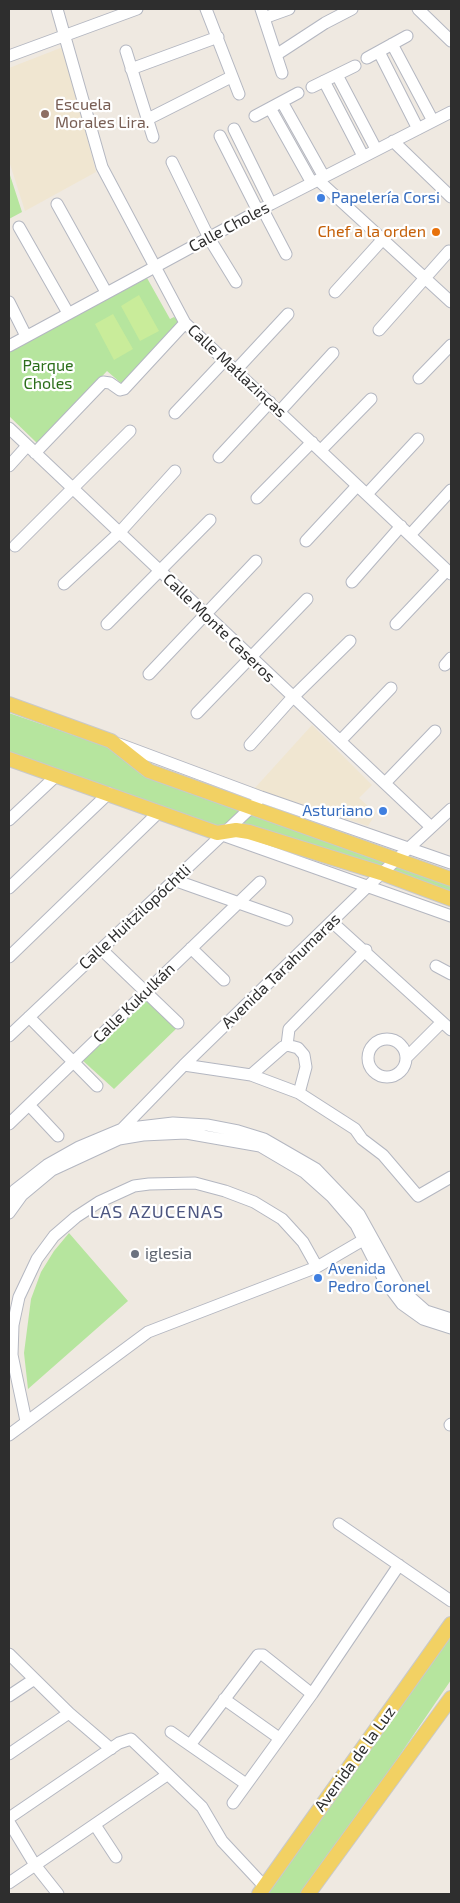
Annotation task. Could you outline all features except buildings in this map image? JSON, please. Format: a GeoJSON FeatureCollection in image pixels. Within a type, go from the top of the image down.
{"type":"FeatureCollection","features":[{"type":"Feature","properties":{"kind":"main road"},"geometry":{"type":"LineString","coordinates":[[9,704],[111,742],[149,771],[451,879]]}},
{"type":"Feature","properties":{"kind":"main road"},"geometry":{"type":"LineString","coordinates":[[12,764],[56,776],[223,833],[250,832],[381,873],[451,899]]}},
{"type":"Feature","properties":{"kind":"main road","name":"Avenida de la Luz"},"geometry":{"type":"LineString","coordinates":[[261,1890],[451,1624]]}},
{"type":"Feature","properties":{"kind":"main road"},"geometry":{"type":"LineString","coordinates":[[308,1894],[451,1698]]}},
{"type":"Feature","properties":{"kind":"street","name":"Calle Matlazincas"},"geometry":{"type":"LineString","coordinates":[[57,9],[66,35],[102,167],[185,323],[449,572]]}},
{"type":"Feature","properties":{"kind":"street"},"geometry":{"type":"LineString","coordinates":[[9,56],[137,9]]}},
{"type":"Feature","properties":{"kind":"street"},"geometry":{"type":"LineString","coordinates":[[206,9],[239,94]]}},
{"type":"Feature","properties":{"kind":"street"},"geometry":{"type":"LineString","coordinates":[[282,73],[262,13],[289,9]]}},
{"type":"Feature","properties":{"kind":"street"},"geometry":{"type":"LineString","coordinates":[[276,55],[325,23],[352,9]]}},
{"type":"Feature","properties":{"kind":"street"},"geometry":{"type":"LineString","coordinates":[[418,9],[451,41]]}},
{"type":"Feature","properties":{"kind":"street"},"geometry":{"type":"LineString","coordinates":[[367,58],[407,36]]}},
{"type":"Feature","properties":{"kind":"street"},"geometry":{"type":"LineString","coordinates":[[131,69],[218,38]]}},
{"type":"Feature","properties":{"kind":"street"},"geometry":{"type":"LineString","coordinates":[[392,44],[433,122]]}},
{"type":"Feature","properties":{"kind":"street"},"geometry":{"type":"LineString","coordinates":[[126,51],[146,120],[153,137]]}},
{"type":"Feature","properties":{"kind":"street"},"geometry":{"type":"LineString","coordinates":[[379,52],[418,129]]}},
{"type":"Feature","properties":{"kind":"street"},"geometry":{"type":"LineString","coordinates":[[312,87],[355,66]]}},
{"type":"Feature","properties":{"kind":"street"},"geometry":{"type":"LineString","coordinates":[[337,75],[376,149]]}},
{"type":"Feature","properties":{"kind":"street"},"geometry":{"type":"LineString","coordinates":[[146,120],[231,77]]}},
{"type":"Feature","properties":{"kind":"street"},"geometry":{"type":"LineString","coordinates":[[324,81],[363,156]]}},
{"type":"Feature","properties":{"kind":"street"},"geometry":{"type":"LineString","coordinates":[[255,116],[298,93]]}},
{"type":"Feature","properties":{"kind":"street"},"geometry":{"type":"LineString","coordinates":[[282,102],[318,180]]}},
{"type":"Feature","properties":{"kind":"street"},"geometry":{"type":"LineString","coordinates":[[270,108],[318,180],[451,302]]}},
{"type":"Feature","properties":{"kind":"street","name":"Calle Choles"},"geometry":{"type":"LineString","coordinates":[[9,346],[264,208],[451,112]]}},
{"type":"Feature","properties":{"kind":"street"},"geometry":{"type":"LineString","coordinates":[[264,208],[216,138],[237,127],[264,208],[286,254]]}},
{"type":"Feature","properties":{"kind":"street"},"geometry":{"type":"LineString","coordinates":[[393,141],[451,197]]}},
{"type":"Feature","properties":{"kind":"street"},"geometry":{"type":"LineString","coordinates":[[172,162],[209,238],[236,282]]}},
{"type":"Feature","properties":{"kind":"street"},"geometry":{"type":"LineString","coordinates":[[57,204],[106,292]]}},
{"type":"Feature","properties":{"kind":"street"},"geometry":{"type":"LineString","coordinates":[[19,226],[68,313]]}},
{"type":"Feature","properties":{"kind":"street"},"geometry":{"type":"LineString","coordinates":[[335,292],[383,240]]}},
{"type":"Feature","properties":{"kind":"street"},"geometry":{"type":"LineString","coordinates":[[379,330],[451,248]]}},
{"type":"Feature","properties":{"kind":"street"},"geometry":{"type":"LineString","coordinates":[[9,302],[26,336]]}},
{"type":"Feature","properties":{"kind":"street"},"geometry":{"type":"LineString","coordinates":[[236,370],[288,314]]}},
{"type":"Feature","properties":{"kind":"street"},"geometry":{"type":"LineString","coordinates":[[9,466],[31,450],[104,382],[110,383],[120,390],[124,389],[185,323]]}},
{"type":"Feature","properties":{"kind":"street"},"geometry":{"type":"LineString","coordinates":[[419,378],[451,345]]}},
{"type":"Feature","properties":{"kind":"street"},"geometry":{"type":"LineString","coordinates":[[280,412],[333,354]]}},
{"type":"Feature","properties":{"kind":"street"},"geometry":{"type":"LineString","coordinates":[[175,413],[225,360]]}},
{"type":"Feature","properties":{"kind":"street"},"geometry":{"type":"LineString","coordinates":[[257,498],[371,399]]}},
{"type":"Feature","properties":{"kind":"street"},"geometry":{"type":"LineString","coordinates":[[219,457],[270,402]]}},
{"type":"Feature","properties":{"kind":"street","name":"Calle Monte Caseros"},"geometry":{"type":"LineString","coordinates":[[9,428],[292,698],[340,740],[430,826]]}},
{"type":"Feature","properties":{"kind":"street"},"geometry":{"type":"LineString","coordinates":[[15,546],[130,431]]}},
{"type":"Feature","properties":{"kind":"street"},"geometry":{"type":"LineString","coordinates":[[367,494],[418,440]]}},
{"type":"Feature","properties":{"kind":"street"},"geometry":{"type":"LineString","coordinates":[[64,584],[119,533],[175,471]]}},
{"type":"Feature","properties":{"kind":"street"},"geometry":{"type":"LineString","coordinates":[[306,541],[357,486]]}},
{"type":"Feature","properties":{"kind":"street"},"geometry":{"type":"LineString","coordinates":[[410,535],[451,490]]}},
{"type":"Feature","properties":{"kind":"street"},"geometry":{"type":"LineString","coordinates":[[107,624],[210,520]]}},
{"type":"Feature","properties":{"kind":"street"},"geometry":{"type":"LineString","coordinates":[[352,582],[400,526]]}},
{"type":"Feature","properties":{"kind":"street"},"geometry":{"type":"LineString","coordinates":[[149,674],[204,613],[256,562]]}},
{"type":"Feature","properties":{"kind":"street"},"geometry":{"type":"LineString","coordinates":[[396,624],[449,572]]}},
{"type":"Feature","properties":{"kind":"street"},"geometry":{"type":"LineString","coordinates":[[197,713],[307,599]]}},
{"type":"Feature","properties":{"kind":"street"},"geometry":{"type":"LineString","coordinates":[[250,746],[292,698],[350,641]]}},
{"type":"Feature","properties":{"kind":"street"},"geometry":{"type":"LineString","coordinates":[[340,740],[391,688]]}},
{"type":"Feature","properties":{"kind":"street"},"geometry":{"type":"LineString","coordinates":[[385,782],[435,731]]}},
{"type":"Feature","properties":{"kind":"street"},"geometry":{"type":"LineString","coordinates":[[111,742],[261,797],[451,863]]}},
{"type":"Feature","properties":{"kind":"street"},"geometry":{"type":"LineString","coordinates":[[9,820],[56,776]]}},
{"type":"Feature","properties":{"kind":"street"},"geometry":{"type":"LineString","coordinates":[[9,888],[109,794]]}},
{"type":"Feature","properties":{"kind":"street","name":"Calle Huitzilopóchtli"},"geometry":{"type":"LineString","coordinates":[[9,1036],[102,950],[223,833],[251,809],[261,797]]}},
{"type":"Feature","properties":{"kind":"street","name":"Avenida Tarahumaras"},"geometry":{"type":"LineString","coordinates":[[120,1134],[184,1065],[430,826],[451,809]]}},
{"type":"Feature","properties":{"kind":"street"},"geometry":{"type":"LineString","coordinates":[[9,957],[160,812]]}},
{"type":"Feature","properties":{"kind":"street"},"geometry":{"type":"LineString","coordinates":[[223,833],[451,916]]}},
{"type":"Feature","properties":{"kind":"street"},"geometry":{"type":"LineString","coordinates":[[174,880],[287,920]]}},
{"type":"Feature","properties":{"kind":"street","name":"Calle Kukulkán"},"geometry":{"type":"LineString","coordinates":[[9,1124],[260,882]]}},
{"type":"Feature","properties":{"kind":"street"},"geometry":{"type":"LineString","coordinates":[[332,922],[366,950],[447,1026],[407,1057]]}},
{"type":"Feature","properties":{"kind":"street"},"geometry":{"type":"LineString","coordinates":[[191,948],[224,980]]}},
{"type":"Feature","properties":{"kind":"street"},"geometry":{"type":"LineString","coordinates":[[102,950],[178,1023]]}},
{"type":"Feature","properties":{"kind":"street"},"geometry":{"type":"LineString","coordinates":[[287,1046],[288,1029],[366,950]]}},
{"type":"Feature","properties":{"kind":"street"},"geometry":{"type":"LineString","coordinates":[[436,966],[451,974]]}},
{"type":"Feature","properties":{"kind":"street"},"geometry":{"type":"LineString","coordinates":[[29,1017],[97,1086]]}},
{"type":"Feature","properties":{"kind":"street"},"geometry":{"type":"LineString","coordinates":[[251,1075],[271,1056],[287,1046],[298,1048],[306,1062],[305,1076],[299,1093]]}},
{"type":"Feature","properties":{"kind":"street"},"geometry":{"type":"LineString","coordinates":[[184,1065],[251,1075],[299,1093],[354,1129],[362,1139],[383,1155],[415,1194],[422,1194],[451,1177]]}},
{"type":"Feature","properties":{"kind":"street"},"geometry":{"type":"LineString","coordinates":[[28,1105],[58,1136]]}},
{"type":"Feature","properties":{"kind":"street"},"geometry":{"type":"LineString","coordinates":[[11,1190],[47,1165],[79,1147],[120,1134],[186,1133],[262,1142],[316,1169],[353,1207],[368,1238],[395,1282],[425,1315],[451,1328]]}},
{"type":"Feature","properties":{"kind":"street"},"geometry":{"type":"LineString","coordinates":[[9,1213],[22,1195],[52,1170],[120,1134]]}},
{"type":"Feature","properties":{"kind":"street"},"geometry":{"type":"LineString","coordinates":[[26,1421],[12,1355],[13,1325],[19,1297],[37,1259],[54,1236],[76,1217],[99,1202],[134,1186],[149,1184],[195,1183],[225,1191],[254,1202],[282,1219],[303,1242],[318,1267]]}},
{"type":"Feature","properties":{"kind":"street"},"geometry":{"type":"LineString","coordinates":[[9,1435],[134,1341],[154,1329],[318,1267],[368,1238]]}},
{"type":"Feature","properties":{"kind":"street"},"geometry":{"type":"LineString","coordinates":[[425,1315],[451,1319]]}},
{"type":"Feature","properties":{"kind":"street"},"geometry":{"type":"LineString","coordinates":[[339,1524],[451,1601]]}},
{"type":"Feature","properties":{"kind":"street"},"geometry":{"type":"LineString","coordinates":[[233,1803],[312,1694],[399,1565]]}},
{"type":"Feature","properties":{"kind":"street"},"geometry":{"type":"LineString","coordinates":[[9,1654],[33,1680],[111,1749]]}},
{"type":"Feature","properties":{"kind":"street"},"geometry":{"type":"LineString","coordinates":[[190,1744],[253,1659],[260,1655],[312,1694]]}},
{"type":"Feature","properties":{"kind":"street"},"geometry":{"type":"LineString","coordinates":[[9,1696],[33,1680]]}},
{"type":"Feature","properties":{"kind":"street"},"geometry":{"type":"LineString","coordinates":[[224,1699],[279,1738]]}},
{"type":"Feature","properties":{"kind":"street"},"geometry":{"type":"LineString","coordinates":[[9,1754],[69,1713]]}},
{"type":"Feature","properties":{"kind":"street"},"geometry":{"type":"LineString","coordinates":[[171,1732],[246,1784]]}},
{"type":"Feature","properties":{"kind":"street"},"geometry":{"type":"LineString","coordinates":[[9,1818],[129,1738],[134,1740],[166,1775],[202,1807],[222,1841],[261,1890]]}},
{"type":"Feature","properties":{"kind":"street"},"geometry":{"type":"LineString","coordinates":[[9,1883],[166,1775]]}},
{"type":"Feature","properties":{"kind":"street"},"geometry":{"type":"LineString","coordinates":[[9,1822],[35,1865],[58,1894]]}},
{"type":"Feature","properties":{"kind":"street"},"geometry":{"type":"LineString","coordinates":[[95,1824],[116,1857]]}},
{"type":"Feature","properties":{"kind":"shaded area","name":"Escuela Morales Lira."},"geometry":{"type":"Polygon","coordinates":[[[63,47],[96,172],[25,211],[9,161],[9,68],[63,47]]]}},
{"type":"Feature","properties":{"kind":"shaded area"},"geometry":{"type":"Polygon","coordinates":[[[312,725],[372,785],[359,798],[376,813],[368,826],[254,789],[312,725]]]}},
{"type":"Feature","properties":{"kind":"green space"},"geometry":{"type":"Polygon","coordinates":[[[9,172],[22,212],[9,219],[9,172]]]}},
{"type":"Feature","properties":{"kind":"green space","name":"Parque Choles"},"geometry":{"type":"Polygon","coordinates":[[[147,278],[170,319],[174,317],[181,323],[122,384],[107,371],[38,444],[9,416],[9,352],[147,278]]]}},
{"type":"Feature","properties":{"kind":"green space"},"geometry":{"type":"Polygon","coordinates":[[[139,295],[159,331],[140,341],[121,306],[139,295]]]}},
{"type":"Feature","properties":{"kind":"green space"},"geometry":{"type":"Polygon","coordinates":[[[113,314],[133,349],[114,360],[95,324],[113,314]]]}},
{"type":"Feature","properties":{"kind":"green space"},"geometry":{"type":"Polygon","coordinates":[[[9,713],[102,745],[451,883],[451,898],[221,828],[9,752],[9,713]]]}},
{"type":"Feature","properties":{"kind":"green space"},"geometry":{"type":"Polygon","coordinates":[[[146,996],[179,1026],[114,1089],[81,1059],[146,996]]]}},
{"type":"Feature","properties":{"kind":"green space"},"geometry":{"type":"Polygon","coordinates":[[[69,1233],[128,1301],[28,1389],[24,1353],[31,1299],[41,1272],[54,1251],[69,1233]]]}},
{"type":"Feature","properties":{"kind":"green space"},"geometry":{"type":"Polygon","coordinates":[[[451,1629],[451,1680],[305,1894],[264,1894],[451,1629]]]}},
{"type":"Feature","properties":{"kind":"place","name":"Escuela Morales Lira."},"geometry":{"type":"Point","coordinates":[45,114]}},
{"type":"Feature","properties":{"kind":"place","name":"Papelería Corsi"},"geometry":{"type":"Point","coordinates":[321,198]}},
{"type":"Feature","properties":{"kind":"place","name":"Chef a la orden"},"geometry":{"type":"Point","coordinates":[436,232]}},
{"type":"Feature","properties":{"kind":"place","name":"Asturiano"},"geometry":{"type":"Point","coordinates":[383,811]}},
{"type":"Feature","properties":{"kind":"place","name":"iglesia"},"geometry":{"type":"Point","coordinates":[135,1254]}},
{"type":"Feature","properties":{"kind":"place","name":"Avenida Pedro Coronel"},"geometry":{"type":"Point","coordinates":[318,1278]}},
{"type":"Feature","properties":{"kind":"district","name":"LAS AZUCENAS"},"geometry":{"type":"Point","coordinates":[157,1212]}}]}
